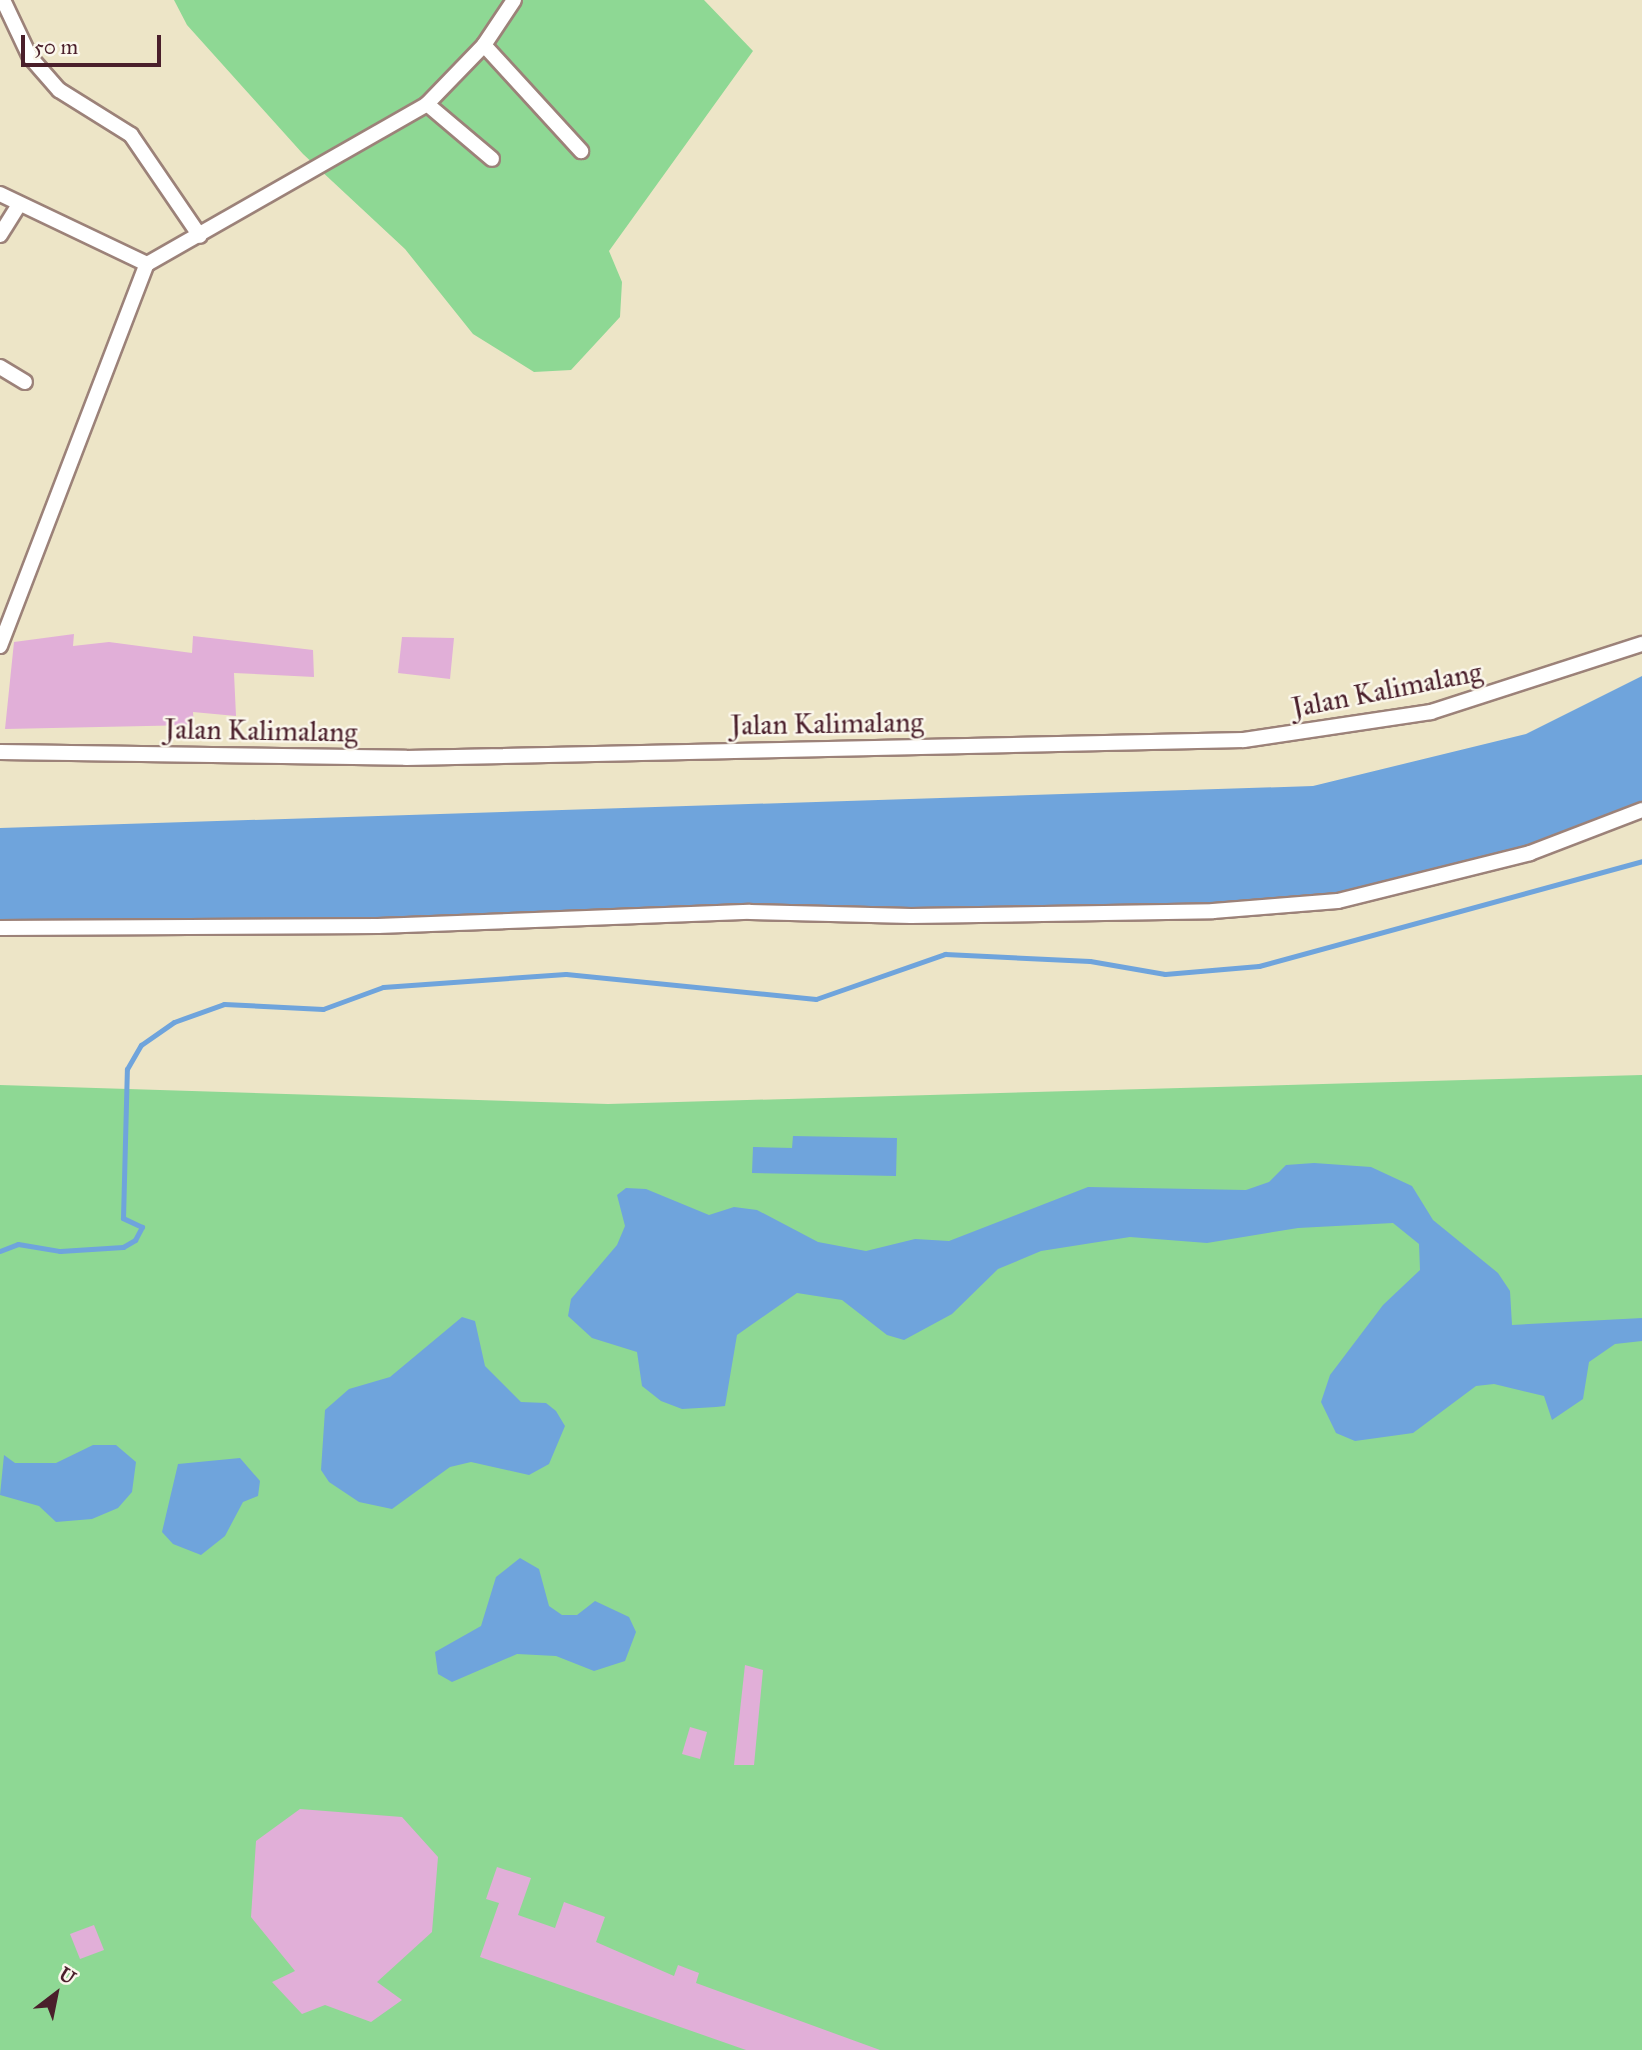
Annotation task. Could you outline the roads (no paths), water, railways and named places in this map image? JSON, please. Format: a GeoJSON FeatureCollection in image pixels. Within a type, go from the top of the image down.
{"type":"FeatureCollection","features":[{"type":"Feature","properties":{"kind":"street"},"geometry":{"type":"LineString","coordinates":[[3,0],[30,57],[59,90],[131,135],[200,236]]}},
{"type":"Feature","properties":{"kind":"street"},"geometry":{"type":"LineString","coordinates":[[0,646],[147,264],[427,104],[484,45],[513,0]]}},
{"type":"Feature","properties":{"kind":"street"},"geometry":{"type":"LineString","coordinates":[[484,45],[581,151]]}},
{"type":"Feature","properties":{"kind":"street"},"geometry":{"type":"LineString","coordinates":[[427,104],[492,159]]}},
{"type":"Feature","properties":{"kind":"street"},"geometry":{"type":"LineString","coordinates":[[0,194],[147,264]]}},
{"type":"Feature","properties":{"kind":"street"},"geometry":{"type":"LineString","coordinates":[[0,235],[19,205]]}},
{"type":"Feature","properties":{"kind":"street"},"geometry":{"type":"LineString","coordinates":[[0,367],[25,382]]}},
{"type":"Feature","properties":{"kind":"street","name":"Jalan Kalimalang"},"geometry":{"type":"LineString","coordinates":[[0,752],[406,758],[1244,740],[1431,712],[1642,644]]}},
{"type":"Feature","properties":{"kind":"street"},"geometry":{"type":"LineString","coordinates":[[0,928],[378,926],[750,912],[911,916],[1213,911],[1338,901],[1530,853],[1642,810]]}},
{"type":"Feature","properties":{"kind":"water"},"geometry":{"type":"Polygon","coordinates":[[[1642,676],[1642,810],[1542,849],[1397,887],[1213,911],[0,928],[0,828],[1313,786],[1526,734],[1642,676]]]}},
{"type":"Feature","properties":{"kind":"water"},"geometry":{"type":"Polygon","coordinates":[[[793,1136],[897,1138],[896,1176],[752,1173],[753,1147],[792,1148],[793,1136]]]}},
{"type":"Feature","properties":{"kind":"water"},"geometry":{"type":"Polygon","coordinates":[[[1314,1163],[1371,1167],[1412,1186],[1433,1220],[1498,1273],[1510,1291],[1512,1325],[1642,1318],[1642,1341],[1615,1344],[1589,1362],[1583,1399],[1552,1420],[1544,1396],[1494,1384],[1476,1386],[1413,1433],[1355,1441],[1336,1433],[1321,1402],[1330,1375],[1383,1305],[1420,1270],[1419,1244],[1393,1223],[1298,1228],[1207,1243],[1130,1237],[1041,1251],[998,1269],[952,1314],[904,1340],[887,1335],[842,1300],[797,1293],[737,1335],[725,1406],[682,1409],[661,1401],[642,1386],[637,1352],[592,1338],[568,1316],[571,1299],[617,1245],[625,1226],[617,1195],[626,1188],[646,1189],[709,1215],[734,1207],[757,1210],[818,1242],[866,1251],[915,1239],[949,1241],[1088,1187],[1246,1190],[1269,1182],[1286,1165],[1314,1163]]]}},
{"type":"Feature","properties":{"kind":"water"},"geometry":{"type":"Polygon","coordinates":[[[462,1317],[475,1321],[485,1366],[521,1402],[546,1403],[556,1411],[565,1426],[549,1464],[529,1475],[471,1462],[450,1467],[392,1509],[359,1502],[329,1482],[321,1470],[325,1410],[349,1389],[390,1377],[462,1317]]]}},
{"type":"Feature","properties":{"kind":"water"},"geometry":{"type":"Polygon","coordinates":[[[93,1445],[116,1445],[136,1462],[132,1492],[118,1508],[92,1519],[56,1522],[39,1506],[0,1495],[4,1455],[15,1463],[56,1463],[93,1445]]]}},
{"type":"Feature","properties":{"kind":"water"},"geometry":{"type":"Polygon","coordinates":[[[240,1458],[260,1481],[258,1496],[243,1502],[225,1536],[201,1555],[173,1544],[162,1532],[178,1464],[240,1458]]]}},
{"type":"Feature","properties":{"kind":"water"},"geometry":{"type":"Polygon","coordinates":[[[520,1558],[539,1569],[549,1606],[562,1615],[577,1615],[595,1601],[629,1617],[636,1632],[625,1661],[594,1671],[556,1656],[517,1654],[452,1682],[438,1674],[435,1652],[481,1626],[496,1577],[520,1558]]]}},
{"type":"Feature","properties":{"kind":"waterway"},"geometry":{"type":"LineString","coordinates":[[0,1251],[18,1244],[60,1251],[123,1247],[135,1240],[142,1227],[123,1218],[127,1069],[141,1045],[174,1022],[224,1004],[323,1009],[383,987],[566,974],[816,999],[945,954],[1090,961],[1165,974],[1259,966],[1642,861]]}}]}
